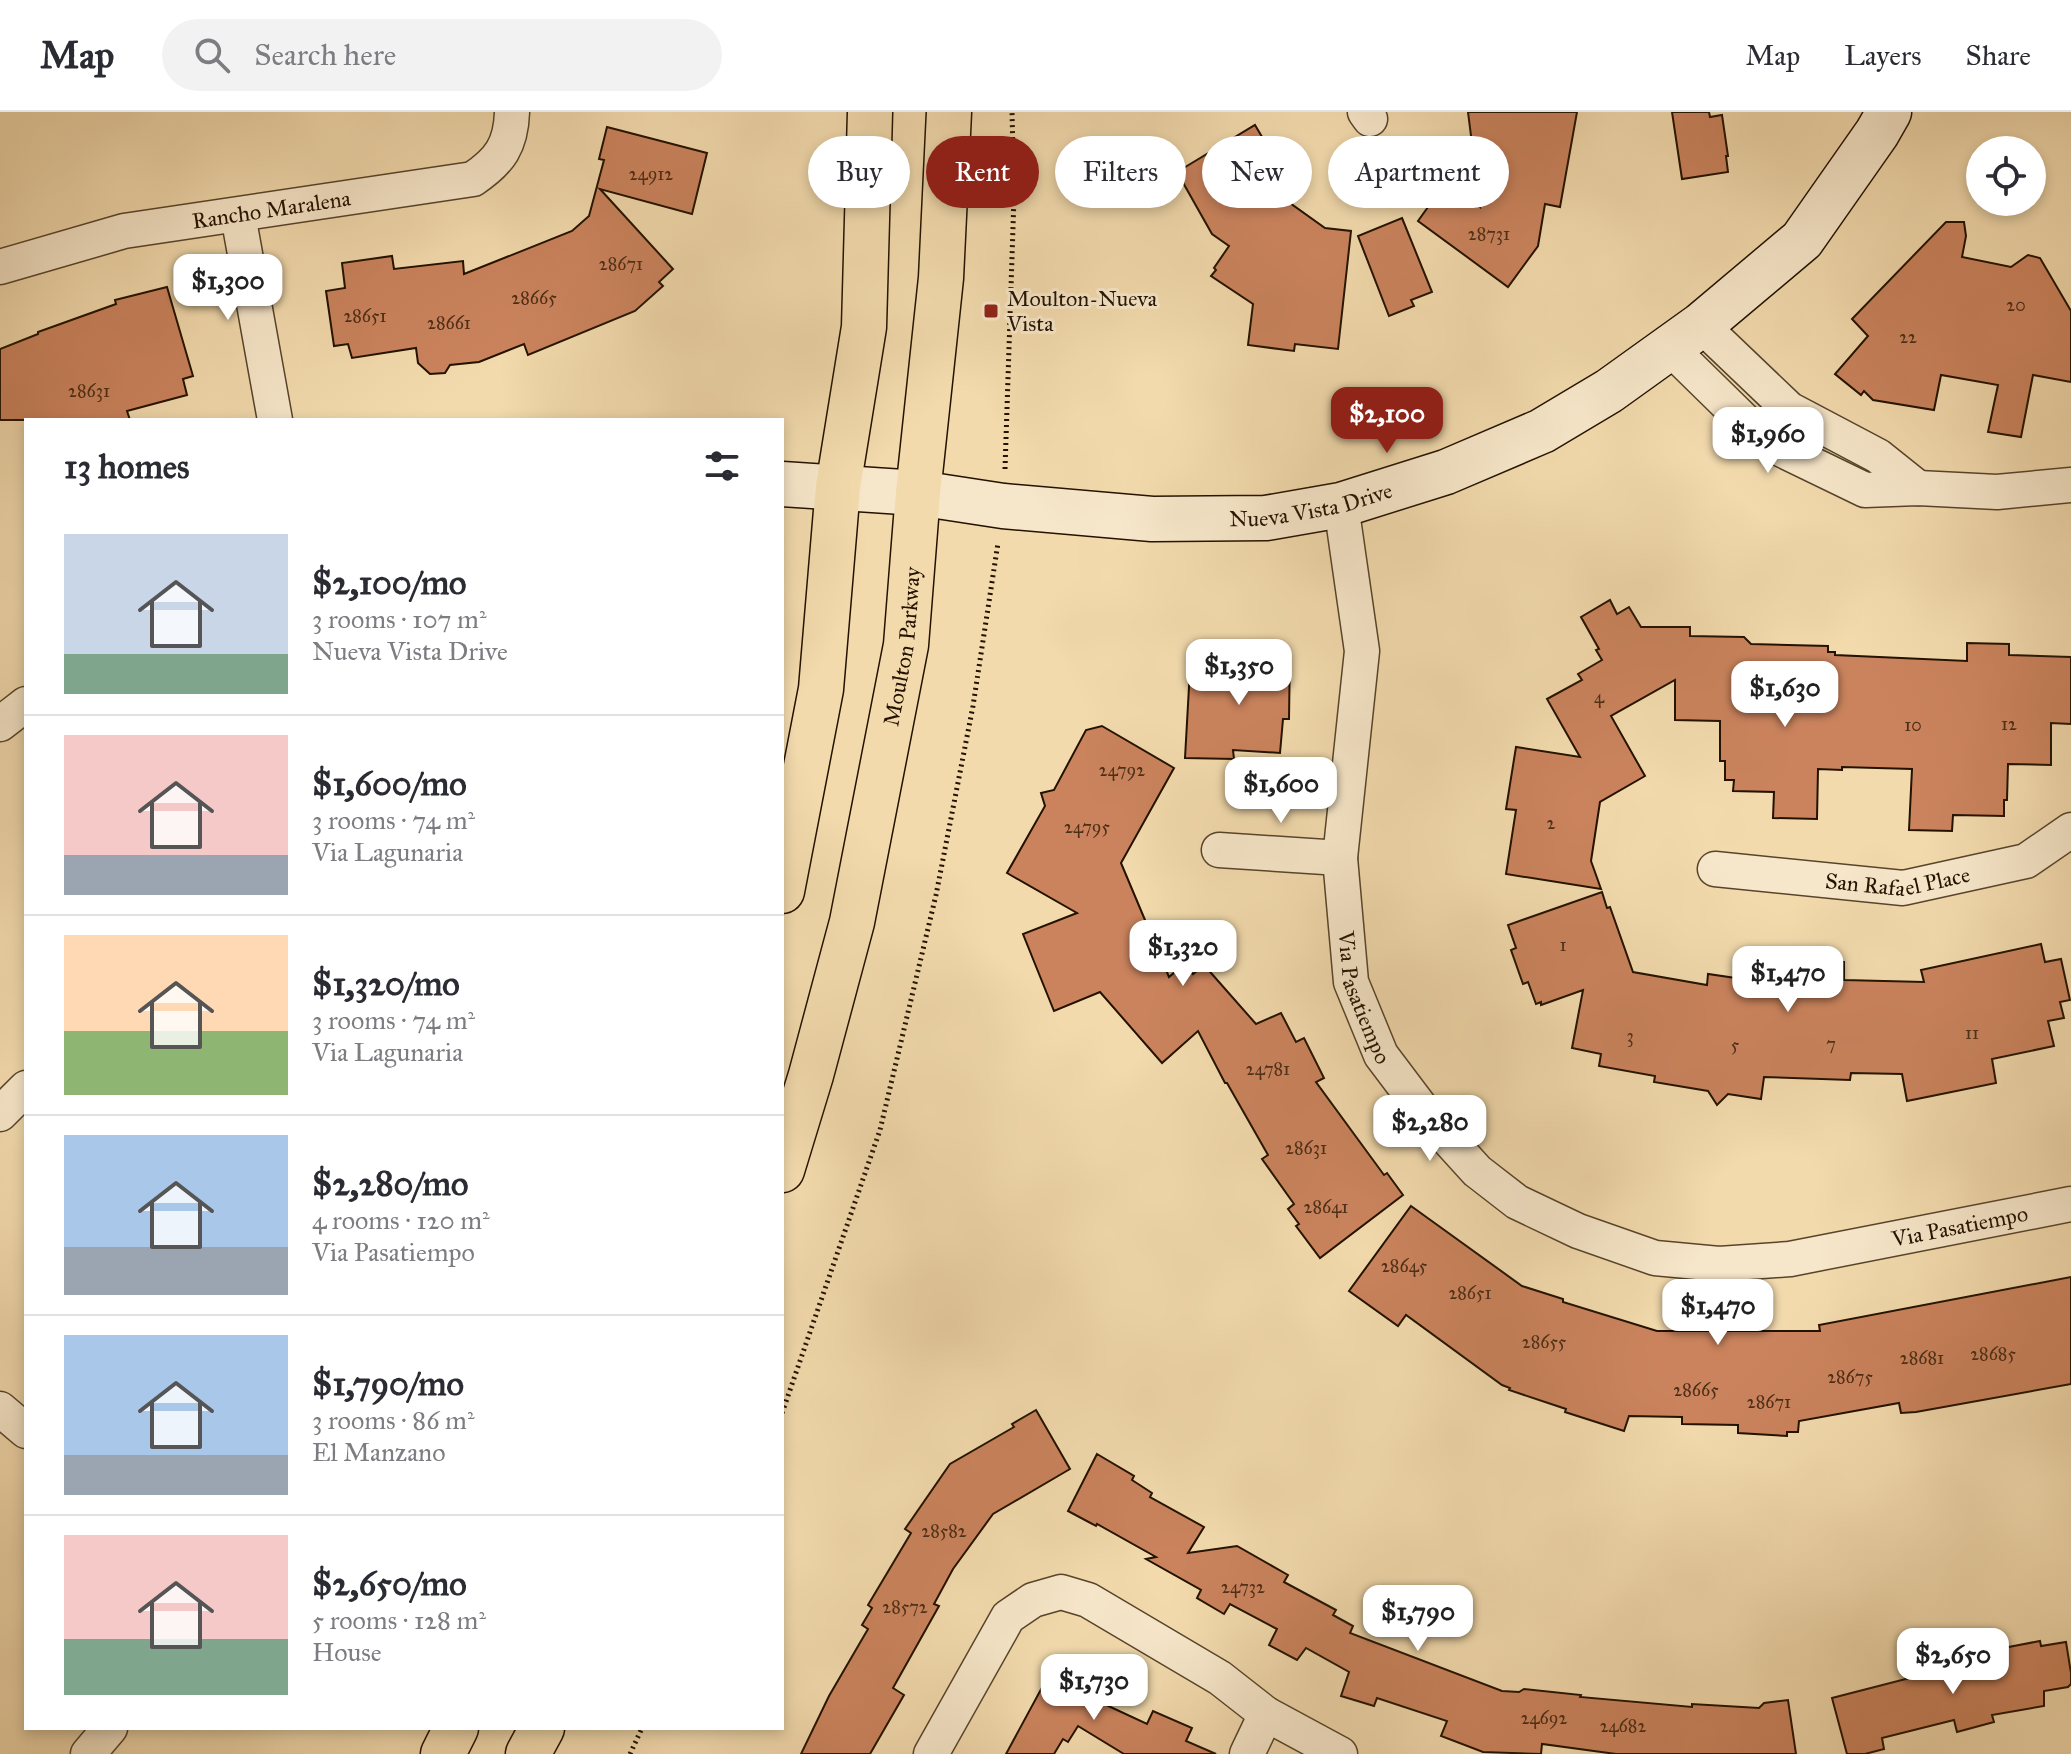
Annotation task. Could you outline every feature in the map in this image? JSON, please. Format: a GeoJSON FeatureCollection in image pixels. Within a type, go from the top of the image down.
{"type":"FeatureCollection","features":[{"type":"Feature","properties":{"kind":"main road"},"geometry":{"type":"LineString","coordinates":[[784,881],[821,689],[838,487],[864,327],[870,112]]}},
{"type":"Feature","properties":{"kind":"main road","name":"Moulton Parkway"},"geometry":{"type":"LineString","coordinates":[[784,1163],[852,922],[906,645],[918,493],[941,278],[949,112]]}},
{"type":"Feature","properties":{"kind":"main road"},"geometry":{"type":"LineString","coordinates":[[443,1754],[455,1730]]}},
{"type":"Feature","properties":{"kind":"main road"},"geometry":{"type":"LineString","coordinates":[[528,1754],[541,1730]]}},
{"type":"Feature","properties":{"kind":"street","name":"Rancho Maralena"},"geometry":{"type":"LineString","coordinates":[[0,267],[124,231],[473,179],[494,165],[507,144],[512,112]]}},
{"type":"Feature","properties":{"kind":"street","name":"Nueva Vista Drive"},"geometry":{"type":"LineString","coordinates":[[784,484],[918,493],[1003,506],[1166,519],[1266,518],[1341,505],[1446,472],[1542,431],[1609,391],[1686,336],[1802,240],[1889,112]]}},
{"type":"Feature","properties":{"kind":"street"},"geometry":{"type":"LineString","coordinates":[[238,215],[275,418]]}},
{"type":"Feature","properties":{"kind":"street"},"geometry":{"type":"LineString","coordinates":[[1686,336],[1789,409],[1878,456],[1918,488]]}},
{"type":"Feature","properties":{"kind":"street"},"geometry":{"type":"LineString","coordinates":[[1686,336],[1766,442],[1865,490],[1918,488],[1997,492],[2071,485]]}},
{"type":"Feature","properties":{"kind":"street"},"geometry":{"type":"LineString","coordinates":[[1810,463],[1824,427]]}},
{"type":"Feature","properties":{"kind":"street","name":"Via Pasatiempo"},"geometry":{"type":"LineString","coordinates":[[1341,505],[1362,651],[1340,858],[1351,982],[1381,1055],[1427,1116],[1477,1171],[1517,1202],[1578,1231],[1655,1258],[1719,1264],[1790,1259],[2071,1204]]}},
{"type":"Feature","properties":{"kind":"street"},"geometry":{"type":"LineString","coordinates":[[0,724],[24,706]]}},
{"type":"Feature","properties":{"kind":"street","name":"San Rafael Place"},"geometry":{"type":"LineString","coordinates":[[1715,869],[1903,888],[2026,861],[2071,830]]}},
{"type":"Feature","properties":{"kind":"street"},"geometry":{"type":"LineString","coordinates":[[1219,850],[1340,858]]}},
{"type":"Feature","properties":{"kind":"street"},"geometry":{"type":"LineString","coordinates":[[0,1114],[24,1090]]}},
{"type":"Feature","properties":{"kind":"street"},"geometry":{"type":"LineString","coordinates":[[0,1409],[24,1429]]}},
{"type":"Feature","properties":{"kind":"street"},"geometry":{"type":"LineString","coordinates":[[931,1754],[1008,1617],[1033,1600],[1061,1592],[1088,1600],[1220,1678],[1266,1714],[1340,1754]]}},
{"type":"Feature","properties":{"kind":"street"},"geometry":{"type":"LineString","coordinates":[[1247,1754],[1266,1714]]}},
{"type":"Feature","properties":{"kind":"street"},"geometry":{"type":"LineString","coordinates":[[88,1754],[108,1730]]}},
{"type":"Feature","properties":{"kind":"path"},"geometry":{"type":"LineString","coordinates":[[784,1407],[880,1130],[936,895],[973,706],[1003,506],[1014,197],[1012,112]]}},
{"type":"Feature","properties":{"kind":"path"},"geometry":{"type":"LineString","coordinates":[[630,1754],[641,1730]]}},
{"type":"Feature","properties":{"kind":"building"},"geometry":{"type":"Polygon","coordinates":[[[1468,112],[1577,112],[1560,207],[1545,204],[1538,246],[1508,287],[1418,221],[1427,208],[1509,208],[1509,136],[1471,136],[1468,112]]]}},
{"type":"Feature","properties":{"kind":"building"},"geometry":{"type":"Polygon","coordinates":[[[1672,112],[1709,112],[1710,117],[1722,115],[1728,172],[1682,179],[1672,112]]]}},
{"type":"Feature","properties":{"kind":"building"},"geometry":{"type":"Polygon","coordinates":[[[1255,125],[1262,136],[1237,136],[1255,125]]]}},
{"type":"Feature","properties":{"kind":"building"},"geometry":{"type":"Polygon","coordinates":[[[607,127],[707,153],[692,214],[600,189],[673,269],[659,282],[663,286],[635,311],[528,355],[524,344],[479,362],[450,365],[445,373],[430,374],[418,363],[416,348],[352,358],[348,344],[334,346],[326,291],[345,288],[342,263],[392,256],[394,269],[463,261],[464,274],[572,231],[589,216],[604,160],[599,159],[607,127]]]}},
{"type":"Feature","properties":{"kind":"building"},"geometry":{"type":"Polygon","coordinates":[[[1202,157],[1202,208],[1297,208],[1325,228],[1351,231],[1338,349],[1295,344],[1294,351],[1248,345],[1253,304],[1211,276],[1229,246],[1212,234],[1186,188],[1186,167],[1202,157]]]}},
{"type":"Feature","properties":{"kind":"building"},"geometry":{"type":"Polygon","coordinates":[[[1402,218],[1432,292],[1411,300],[1414,306],[1389,316],[1358,236],[1402,218]]]}},
{"type":"Feature","properties":{"kind":"building"},"geometry":{"type":"Polygon","coordinates":[[[1946,222],[1964,222],[1966,236],[1962,257],[2011,267],[2028,255],[2040,258],[2071,311],[2071,382],[2033,375],[2021,437],[1988,432],[1998,385],[1941,375],[1934,410],[1873,400],[1864,391],[1861,395],[1835,374],[1868,336],[1852,319],[1946,222]]]}},
{"type":"Feature","properties":{"kind":"building"},"geometry":{"type":"Polygon","coordinates":[[[167,287],[193,376],[183,379],[187,395],[127,411],[129,418],[0,420],[0,349],[116,304],[115,300],[167,287]]]}},
{"type":"Feature","properties":{"kind":"building"},"geometry":{"type":"Polygon","coordinates":[[[1610,600],[1617,614],[1629,607],[1641,627],[1690,627],[1690,636],[1744,637],[1751,644],[1828,646],[1828,652],[1835,652],[1835,655],[1967,661],[1967,643],[2009,644],[2009,655],[2071,657],[2071,724],[2051,723],[2051,765],[2008,764],[2004,816],[1953,815],[1952,831],[1909,830],[1912,769],[1842,767],[1842,770],[1818,769],[1817,819],[1773,818],[1774,792],[1733,791],[1734,780],[1725,780],[1725,761],[1720,761],[1720,721],[1675,720],[1675,680],[1611,716],[1645,776],[1600,802],[1591,861],[1601,889],[1506,874],[1516,810],[1506,809],[1516,747],[1580,757],[1547,699],[1582,680],[1578,674],[1602,660],[1581,617],[1610,600]]]}},
{"type":"Feature","properties":{"kind":"building"},"geometry":{"type":"Polygon","coordinates":[[[1258,649],[1290,650],[1289,719],[1283,719],[1280,753],[1233,750],[1234,759],[1185,758],[1190,669],[1210,670],[1210,665],[1244,666],[1244,656],[1258,657],[1258,649]]]}},
{"type":"Feature","properties":{"kind":"building"},"geometry":{"type":"Polygon","coordinates":[[[1102,726],[1174,768],[1121,863],[1169,977],[1184,964],[1193,974],[1204,965],[1256,1024],[1281,1013],[1296,1042],[1304,1038],[1324,1078],[1316,1082],[1384,1175],[1387,1173],[1403,1195],[1320,1258],[1296,1226],[1299,1224],[1288,1209],[1294,1204],[1262,1159],[1268,1155],[1198,1031],[1162,1063],[1100,992],[1054,1011],[1023,934],[1077,913],[1007,873],[1045,806],[1041,793],[1054,790],[1086,730],[1102,726]]]}},
{"type":"Feature","properties":{"kind":"building"},"geometry":{"type":"Polygon","coordinates":[[[1602,892],[1633,972],[1707,985],[1708,974],[1805,988],[1805,962],[1844,962],[1844,980],[1924,982],[1921,970],[2041,944],[2045,962],[2061,959],[2070,1000],[2060,1002],[2064,1018],[2048,1021],[2054,1046],[1992,1059],[1996,1083],[1907,1101],[1902,1074],[1851,1073],[1850,1080],[1764,1077],[1761,1099],[1728,1094],[1717,1105],[1708,1091],[1654,1082],[1655,1076],[1599,1066],[1601,1054],[1572,1048],[1583,990],[1541,1005],[1541,1002],[1536,1004],[1528,982],[1523,984],[1511,950],[1516,948],[1508,925],[1602,892]]]}},
{"type":"Feature","properties":{"kind":"building"},"geometry":{"type":"Polygon","coordinates":[[[1411,1206],[1522,1286],[1657,1331],[1820,1331],[1819,1325],[2071,1277],[2071,1384],[1916,1412],[1901,1413],[1899,1403],[1799,1421],[1798,1432],[1787,1432],[1787,1436],[1738,1433],[1738,1425],[1682,1424],[1682,1417],[1629,1416],[1624,1431],[1509,1390],[1406,1315],[1398,1326],[1349,1291],[1411,1206]]]}},
{"type":"Feature","properties":{"kind":"building"},"geometry":{"type":"Polygon","coordinates":[[[1036,1410],[1070,1469],[993,1514],[953,1569],[934,1604],[939,1606],[893,1688],[904,1695],[870,1754],[801,1754],[829,1696],[868,1629],[862,1625],[872,1608],[868,1605],[911,1533],[905,1529],[950,1464],[1014,1427],[1012,1424],[1036,1410]]]}},
{"type":"Feature","properties":{"kind":"building"},"geometry":{"type":"Polygon","coordinates":[[[1097,1454],[1134,1476],[1132,1480],[1152,1493],[1150,1497],[1204,1527],[1188,1553],[1237,1546],[1288,1575],[1284,1582],[1336,1610],[1333,1615],[1353,1626],[1350,1633],[1502,1691],[1519,1692],[1524,1689],[1692,1707],[1692,1704],[1759,1708],[1764,1703],[1788,1700],[1796,1754],[1616,1754],[1542,1744],[1541,1754],[1483,1752],[1441,1736],[1447,1721],[1377,1698],[1374,1706],[1341,1696],[1349,1672],[1306,1648],[1297,1660],[1269,1645],[1277,1629],[1230,1604],[1224,1614],[1197,1598],[1201,1590],[1146,1559],[1156,1557],[1068,1511],[1097,1454]]]}},
{"type":"Feature","properties":{"kind":"building"},"geometry":{"type":"Polygon","coordinates":[[[2040,1641],[2041,1646],[2066,1642],[2071,1673],[2068,1687],[2044,1691],[2044,1706],[1992,1715],[1994,1722],[1957,1732],[1954,1720],[1882,1738],[1884,1749],[1865,1754],[1847,1754],[1832,1698],[1999,1655],[1998,1649],[2040,1641]]]}},
{"type":"Feature","properties":{"kind":"building"},"geometry":{"type":"Polygon","coordinates":[[[1063,1662],[1098,1682],[1089,1697],[1147,1724],[1153,1711],[1192,1728],[1186,1741],[1216,1754],[1124,1754],[1078,1726],[1068,1742],[1063,1739],[1054,1754],[1006,1754],[1052,1669],[1058,1672],[1063,1662]]]}},
{"type":"Feature","properties":{"kind":"place","name":"Moulton-Nueva Vista"},"geometry":{"type":"Point","coordinates":[991,311]}}]}
